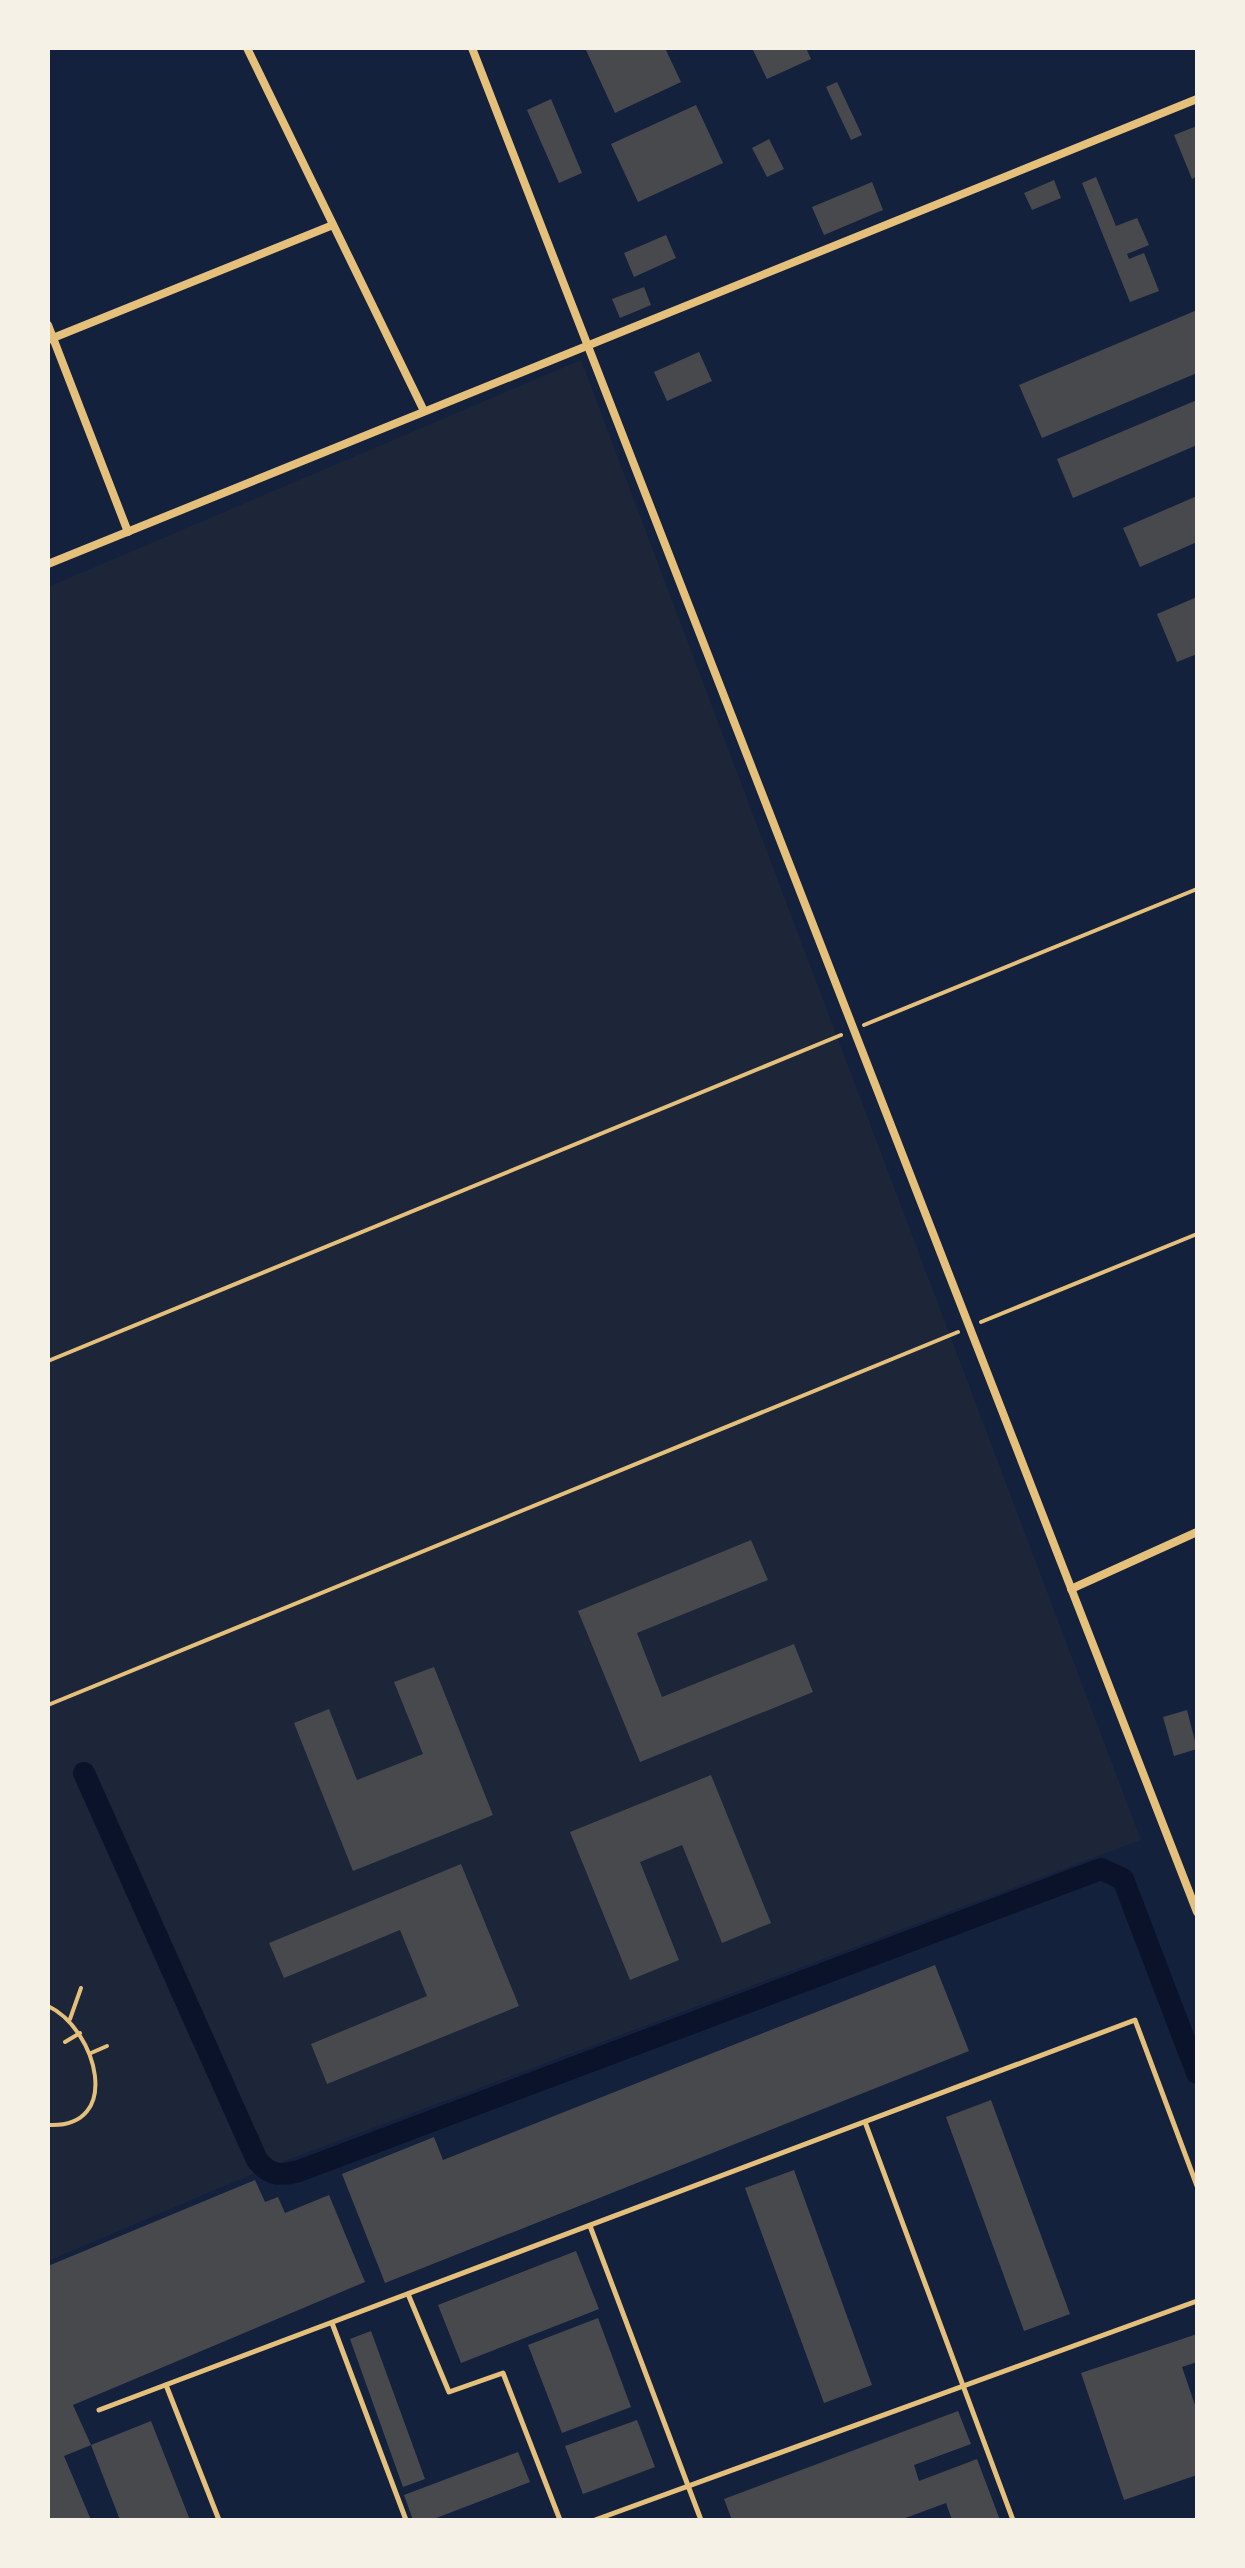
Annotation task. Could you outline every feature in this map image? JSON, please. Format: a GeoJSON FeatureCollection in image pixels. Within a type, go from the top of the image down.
{"type":"FeatureCollection","features":[{"type":"Feature","properties":{"kind":"street"},"geometry":{"type":"LineString","coordinates":[[247,48],[424,411]]}},
{"type":"Feature","properties":{"kind":"street"},"geometry":{"type":"LineString","coordinates":[[472,48],[1197,1912]]}},
{"type":"Feature","properties":{"kind":"street"},"geometry":{"type":"LineString","coordinates":[[48,564],[1197,99]]}},
{"type":"Feature","properties":{"kind":"street"},"geometry":{"type":"LineString","coordinates":[[51,339],[333,225]]}},
{"type":"Feature","properties":{"kind":"street"},"geometry":{"type":"LineString","coordinates":[[48,325],[128,532]]}},
{"type":"Feature","properties":{"kind":"street"},"geometry":{"type":"LineString","coordinates":[[1071,1589],[1197,1532]]}},
{"type":"Feature","properties":{"kind":"lane"},"geometry":{"type":"LineString","coordinates":[[99,2410],[1135,2020],[1197,2186]]}},
{"type":"Feature","properties":{"kind":"lane"},"geometry":{"type":"LineString","coordinates":[[865,2122],[1013,2520]]}},
{"type":"Feature","properties":{"kind":"lane"},"geometry":{"type":"LineString","coordinates":[[590,2226],[701,2520]]}},
{"type":"Feature","properties":{"kind":"lane"},"geometry":{"type":"LineString","coordinates":[[408,2294],[449,2392],[503,2373],[560,2520]]}},
{"type":"Feature","properties":{"kind":"lane"},"geometry":{"type":"LineString","coordinates":[[595,2520],[1197,2301]]}},
{"type":"Feature","properties":{"kind":"lane"},"geometry":{"type":"LineString","coordinates":[[332,2323],[406,2520]]}},
{"type":"Feature","properties":{"kind":"lane"},"geometry":{"type":"LineString","coordinates":[[166,2385],[219,2520]]}},
{"type":"Feature","properties":{"kind":"path"},"geometry":{"type":"LineString","coordinates":[[48,1361],[1197,889]]}},
{"type":"Feature","properties":{"kind":"path"},"geometry":{"type":"LineString","coordinates":[[48,1705],[1197,1234]]}},
{"type":"Feature","properties":{"kind":"path"},"geometry":{"type":"LineString","coordinates":[[70,2019],[81,1988]]}},
{"type":"Feature","properties":{"kind":"path"},"geometry":{"type":"LineString","coordinates":[[48,2006],[70,2019],[81,2033],[91,2053],[96,2084],[92,2102],[74,2122],[48,2125]]}},
{"type":"Feature","properties":{"kind":"path"},"geometry":{"type":"LineString","coordinates":[[65,2042],[81,2033]]}},
{"type":"Feature","properties":{"kind":"path"},"geometry":{"type":"LineString","coordinates":[[91,2053],[107,2046]]}},
{"type":"Feature","properties":{"kind":"shaded area"},"geometry":{"type":"Polygon","coordinates":[[[581,360],[1141,1840],[271,2166],[48,2261],[48,587],[581,360]]]}},
{"type":"Feature","properties":{"kind":"building"},"geometry":{"type":"Polygon","coordinates":[[[585,48],[665,48],[681,82],[615,113],[585,48]]]}},
{"type":"Feature","properties":{"kind":"building"},"geometry":{"type":"Polygon","coordinates":[[[752,48],[806,48],[811,59],[767,79],[752,48]]]}},
{"type":"Feature","properties":{"kind":"building"},"geometry":{"type":"Polygon","coordinates":[[[837,82],[862,135],[851,140],[826,87],[837,82]]]}},
{"type":"Feature","properties":{"kind":"building"},"geometry":{"type":"Polygon","coordinates":[[[551,99],[582,173],[559,183],[527,110],[551,99]]]}},
{"type":"Feature","properties":{"kind":"building"},"geometry":{"type":"Polygon","coordinates":[[[696,105],[723,163],[638,202],[611,144],[696,105]]]}},
{"type":"Feature","properties":{"kind":"building"},"geometry":{"type":"Polygon","coordinates":[[[1197,126],[1197,176],[1192,179],[1174,135],[1197,126]]]}},
{"type":"Feature","properties":{"kind":"building"},"geometry":{"type":"Polygon","coordinates":[[[769,139],[784,169],[767,177],[752,148],[769,139]]]}},
{"type":"Feature","properties":{"kind":"building"},"geometry":{"type":"Polygon","coordinates":[[[1096,177],[1116,226],[1137,218],[1149,245],[1127,254],[1129,259],[1144,253],[1159,291],[1130,302],[1082,183],[1096,177]]]}},
{"type":"Feature","properties":{"kind":"building"},"geometry":{"type":"Polygon","coordinates":[[[1054,180],[1061,198],[1032,210],[1024,193],[1054,180]]]}},
{"type":"Feature","properties":{"kind":"building"},"geometry":{"type":"Polygon","coordinates":[[[872,182],[883,210],[824,235],[812,207],[872,182]]]}},
{"type":"Feature","properties":{"kind":"building"},"geometry":{"type":"Polygon","coordinates":[[[666,235],[676,258],[634,277],[624,253],[666,235]]]}},
{"type":"Feature","properties":{"kind":"building"},"geometry":{"type":"Polygon","coordinates":[[[644,287],[651,305],[620,318],[612,299],[644,287]]]}},
{"type":"Feature","properties":{"kind":"building"},"geometry":{"type":"Polygon","coordinates":[[[1197,310],[1197,373],[1042,438],[1019,385],[1197,310]]]}},
{"type":"Feature","properties":{"kind":"building"},"geometry":{"type":"Polygon","coordinates":[[[699,352],[712,381],[667,401],[654,372],[699,352]]]}},
{"type":"Feature","properties":{"kind":"building"},"geometry":{"type":"Polygon","coordinates":[[[1197,400],[1197,445],[1073,498],[1057,459],[1197,400]]]}},
{"type":"Feature","properties":{"kind":"building"},"geometry":{"type":"Polygon","coordinates":[[[1197,496],[1197,542],[1140,567],[1123,528],[1197,496]]]}},
{"type":"Feature","properties":{"kind":"building"},"geometry":{"type":"Polygon","coordinates":[[[1197,597],[1197,654],[1177,662],[1157,614],[1197,597]]]}},
{"type":"Feature","properties":{"kind":"building"},"geometry":{"type":"Polygon","coordinates":[[[751,1540],[768,1580],[637,1633],[662,1697],[794,1644],[813,1692],[640,1762],[578,1611],[751,1540]]]}},
{"type":"Feature","properties":{"kind":"building"},"geometry":{"type":"Polygon","coordinates":[[[434,1667],[493,1815],[353,1871],[294,1723],[329,1709],[357,1780],[423,1754],[394,1682],[434,1667]]]}},
{"type":"Feature","properties":{"kind":"building"},"geometry":{"type":"Polygon","coordinates":[[[1187,1710],[1197,1749],[1174,1756],[1163,1717],[1187,1710]]]}},
{"type":"Feature","properties":{"kind":"building"},"geometry":{"type":"Polygon","coordinates":[[[711,1775],[771,1923],[722,1943],[682,1845],[640,1862],[679,1960],[630,1980],[570,1832],[711,1775]]]}},
{"type":"Feature","properties":{"kind":"building"},"geometry":{"type":"Polygon","coordinates":[[[461,1864],[519,2006],[327,2084],[311,2044],[427,1996],[400,1930],[284,1978],[269,1943],[461,1864]]]}},
{"type":"Feature","properties":{"kind":"building"},"geometry":{"type":"Polygon","coordinates":[[[935,1965],[969,2051],[385,2283],[342,2174],[434,2137],[443,2160],[935,1965]]]}},
{"type":"Feature","properties":{"kind":"building"},"geometry":{"type":"Polygon","coordinates":[[[991,2100],[1070,2314],[1024,2331],[946,2117],[991,2100]]]}},
{"type":"Feature","properties":{"kind":"building"},"geometry":{"type":"Polygon","coordinates":[[[794,2170],[872,2385],[824,2403],[745,2188],[794,2170]]]}},
{"type":"Feature","properties":{"kind":"building"},"geometry":{"type":"Polygon","coordinates":[[[255,2180],[265,2202],[278,2197],[285,2213],[329,2195],[365,2282],[73,2405],[91,2445],[64,2456],[91,2520],[48,2520],[48,2266],[255,2180]]]}},
{"type":"Feature","properties":{"kind":"building"},"geometry":{"type":"Polygon","coordinates":[[[576,2251],[599,2309],[461,2363],[438,2305],[576,2251]]]}},
{"type":"Feature","properties":{"kind":"building"},"geometry":{"type":"Polygon","coordinates":[[[598,2318],[631,2407],[562,2433],[528,2345],[598,2318]]]}},
{"type":"Feature","properties":{"kind":"building"},"geometry":{"type":"Polygon","coordinates":[[[371,2331],[425,2479],[403,2487],[350,2339],[371,2331]]]}},
{"type":"Feature","properties":{"kind":"building"},"geometry":{"type":"Polygon","coordinates":[[[1197,2334],[1197,2362],[1182,2367],[1197,2411],[1197,2475],[1124,2500],[1081,2373],[1197,2334]]]}},
{"type":"Feature","properties":{"kind":"building"},"geometry":{"type":"Polygon","coordinates":[[[958,2411],[971,2444],[914,2465],[919,2481],[977,2459],[1000,2520],[952,2520],[946,2503],[900,2520],[732,2520],[724,2499],[958,2411]]]}},
{"type":"Feature","properties":{"kind":"building"},"geometry":{"type":"Polygon","coordinates":[[[637,2420],[655,2467],[583,2494],[565,2446],[637,2420]]]}},
{"type":"Feature","properties":{"kind":"building"},"geometry":{"type":"Polygon","coordinates":[[[151,2421],[190,2520],[120,2520],[91,2445],[151,2421]]]}},
{"type":"Feature","properties":{"kind":"building"},"geometry":{"type":"Polygon","coordinates":[[[518,2452],[530,2482],[431,2520],[413,2520],[404,2495],[518,2452]]]}},
{"type":"Feature","properties":{"kind":"waterway"},"geometry":{"type":"LineString","coordinates":[[84,1773],[257,2160],[276,2173],[299,2171],[1101,1869],[1123,1879],[1197,2073]]}}]}
